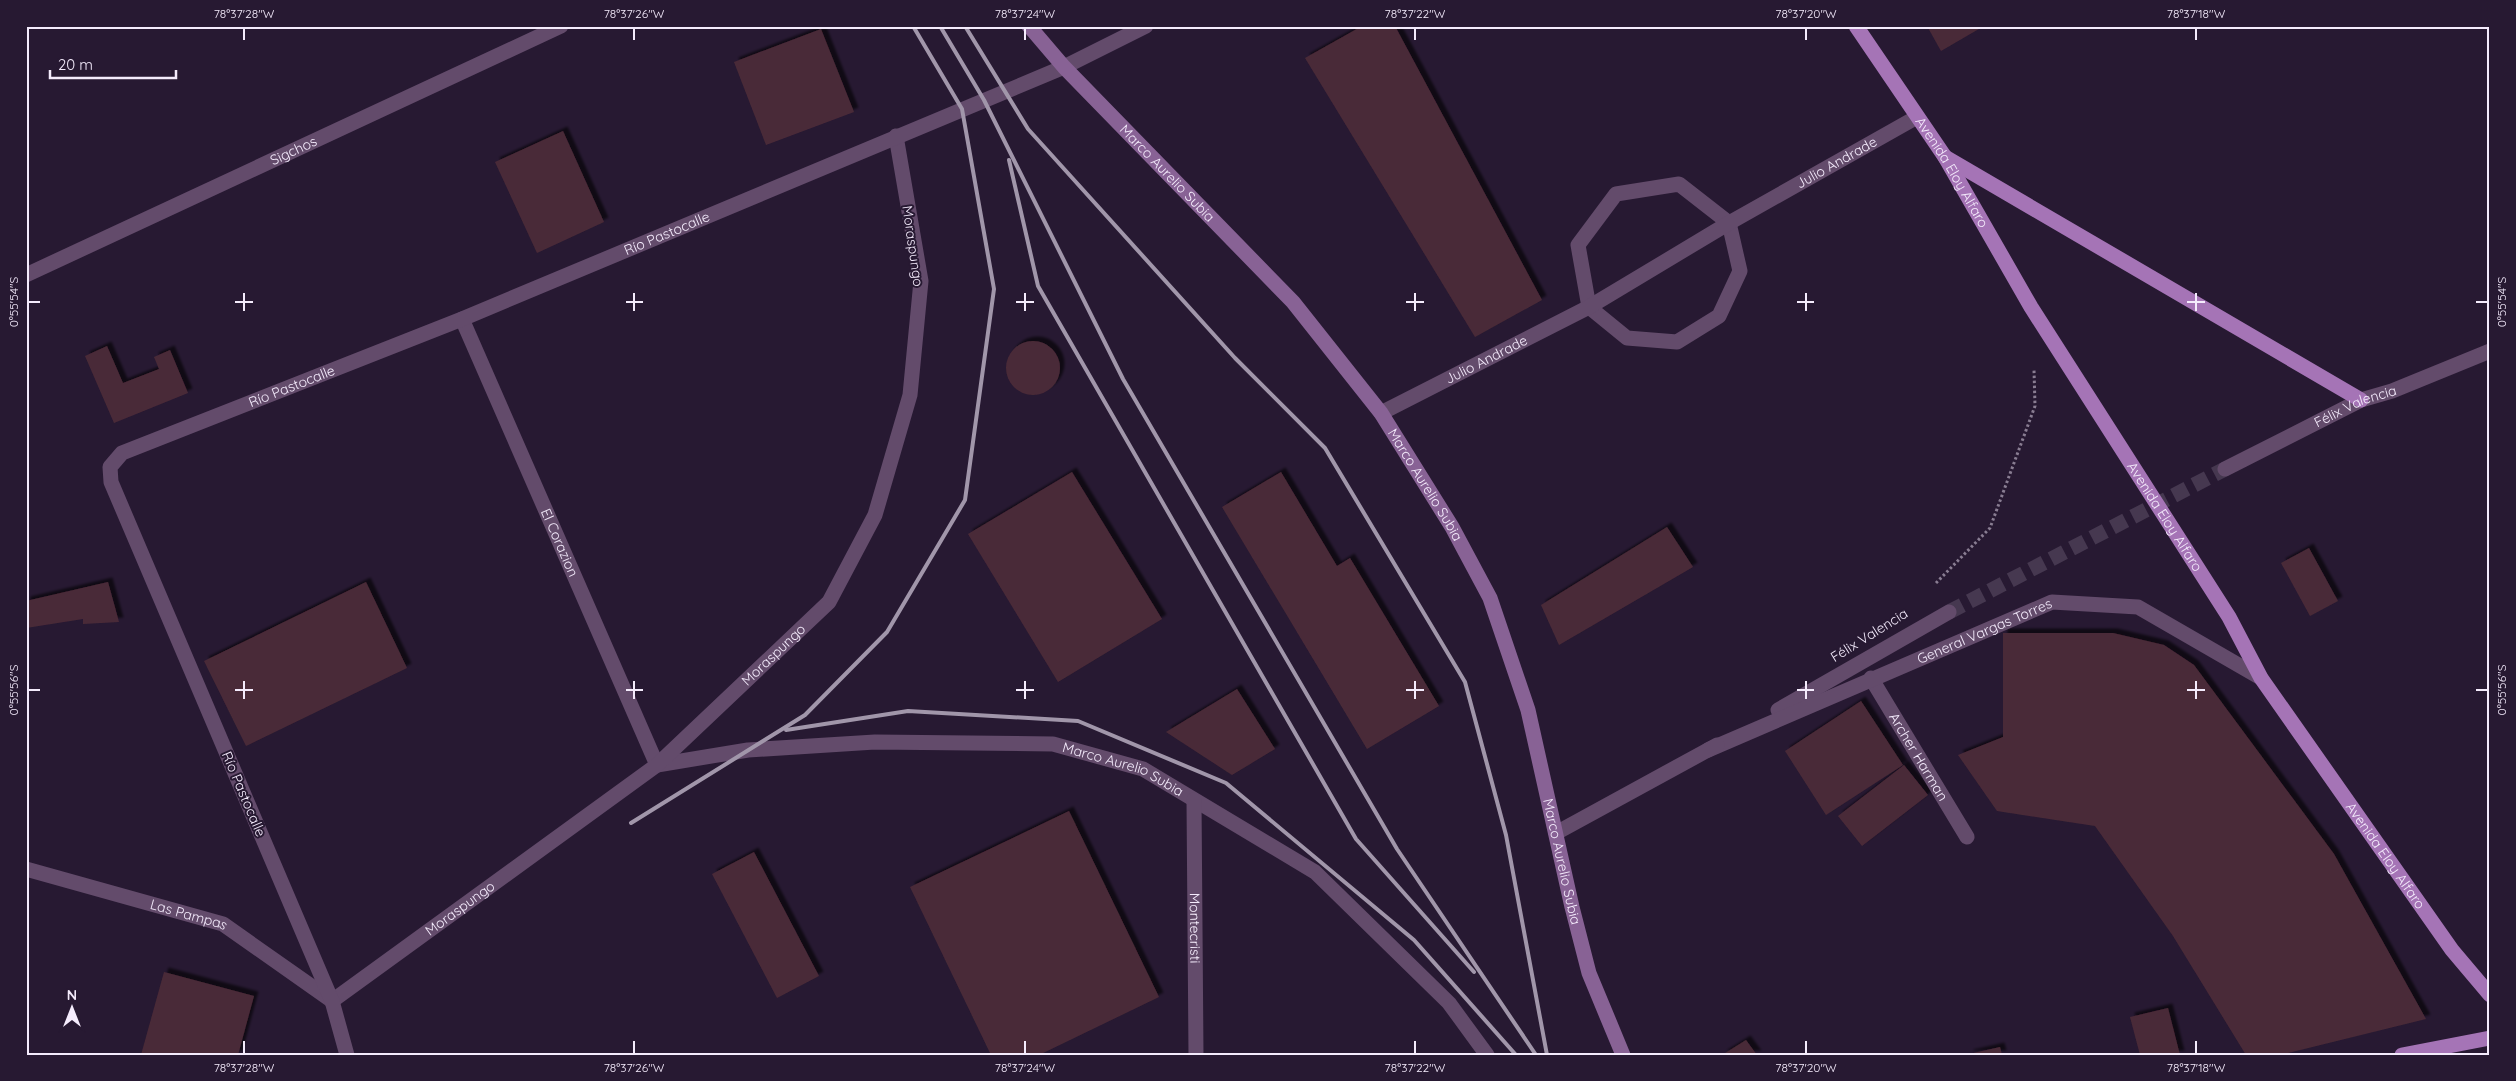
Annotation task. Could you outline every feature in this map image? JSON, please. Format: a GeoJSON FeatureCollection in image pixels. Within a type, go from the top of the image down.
{"type":"FeatureCollection","features":[{"type":"Feature","properties":{"kind":"main road","name":"Avenida Eloy Alfaro"},"geometry":{"type":"LineString","coordinates":[[1856,26],[1945,157],[2031,307],[2229,617],[2261,678],[2452,950],[2490,996]]}},
{"type":"Feature","properties":{"kind":"main road"},"geometry":{"type":"LineString","coordinates":[[1945,157],[2361,400]]}},
{"type":"Feature","properties":{"kind":"main road"},"geometry":{"type":"LineString","coordinates":[[2402,1055],[2490,1038]]}},
{"type":"Feature","properties":{"kind":"street","name":"Sigchos"},"geometry":{"type":"LineString","coordinates":[[26,275],[561,26]]}},
{"type":"Feature","properties":{"kind":"street","name":"Marco Aurelio Subia"},"geometry":{"type":"LineString","coordinates":[[1029,26],[1064,67],[1293,302],[1381,413],[1452,527],[1490,598],[1528,710],[1572,907],[1589,973],[1623,1055]]}},
{"type":"Feature","properties":{"kind":"street","name":"Río Pastocalle"},"geometry":{"type":"LineString","coordinates":[[347,1055],[332,1001],[111,482],[110,467],[122,453],[462,318],[1064,67],[1146,26]]}},
{"type":"Feature","properties":{"kind":"street","name":"Julio Andrade"},"geometry":{"type":"LineString","coordinates":[[1381,413],[1589,307],[1729,223],[1917,118]]}},
{"type":"Feature","properties":{"kind":"street","name":"Moraspungo"},"geometry":{"type":"LineString","coordinates":[[332,1001],[658,765],[829,602],[875,515],[910,395],[921,281],[896,136]]}},
{"type":"Feature","properties":{"kind":"street"},"geometry":{"type":"LineString","coordinates":[[1678,184],[1729,223],[1740,271],[1719,316],[1677,342],[1627,338],[1589,307],[1578,244],[1616,194],[1678,184]]}},
{"type":"Feature","properties":{"kind":"street","name":"El Corazion"},"geometry":{"type":"LineString","coordinates":[[462,318],[658,765]]}},
{"type":"Feature","properties":{"kind":"street","name":"Félix Valencia"},"geometry":{"type":"LineString","coordinates":[[2224,469],[2361,400],[2392,391],[2490,351]]}},
{"type":"Feature","properties":{"kind":"street","name":"General Vargas Torres"},"geometry":{"type":"LineString","coordinates":[[1708,750],[1871,678],[2052,602],[2138,607],[2261,678]]}},
{"type":"Feature","properties":{"kind":"street","name":"General Vargas Torres"},"geometry":{"type":"LineString","coordinates":[[1556,833],[1708,750],[1949,612]]}},
{"type":"Feature","properties":{"kind":"street","name":"Archer Harman"},"geometry":{"type":"LineString","coordinates":[[1871,678],[1967,837]]}},
{"type":"Feature","properties":{"kind":"street","name":"Marco Aurelio Subia"},"geometry":{"type":"LineString","coordinates":[[658,765],[748,750],[875,742],[1053,744],[1143,769],[1314,872],[1449,1003],[1486,1055]]}},
{"type":"Feature","properties":{"kind":"street","name":"Montecristi"},"geometry":{"type":"LineString","coordinates":[[1194,800],[1196,1055]]}},
{"type":"Feature","properties":{"kind":"street","name":"Las Pampas"},"geometry":{"type":"LineString","coordinates":[[26,869],[222,924],[332,1001]]}},
{"type":"Feature","properties":{"kind":"path"},"geometry":{"type":"LineString","coordinates":[[1935,585],[1990,528],[2036,406],[2034,366]]}},
{"type":"Feature","properties":{"kind":"building"},"geometry":{"type":"Polygon","coordinates":[[[1362,26],[1395,26],[1542,300],[1475,337],[1305,58],[1362,26]]]}},
{"type":"Feature","properties":{"kind":"building"},"geometry":{"type":"Polygon","coordinates":[[[1927,26],[1984,26],[1941,51],[1927,26]]]}},
{"type":"Feature","properties":{"kind":"building"},"geometry":{"type":"Polygon","coordinates":[[[821,29],[854,112],[766,145],[734,62],[821,29]]]}},
{"type":"Feature","properties":{"kind":"building"},"geometry":{"type":"Polygon","coordinates":[[[563,131],[604,222],[537,253],[495,162],[563,131]]]}},
{"type":"Feature","properties":{"kind":"building"},"geometry":{"type":"Polygon","coordinates":[[[1028,341],[1038,341],[1048,345],[1056,353],[1060,368],[1056,383],[1048,391],[1038,395],[1028,395],[1018,391],[1010,383],[1006,373],[1006,363],[1010,353],[1018,345],[1028,341]]]}},
{"type":"Feature","properties":{"kind":"building"},"geometry":{"type":"Polygon","coordinates":[[[107,346],[123,383],[159,369],[154,357],[170,350],[188,393],[114,423],[85,356],[107,346]]]}},
{"type":"Feature","properties":{"kind":"building"},"geometry":{"type":"Polygon","coordinates":[[[1072,472],[1162,619],[1058,682],[968,534],[1072,472]]]}},
{"type":"Feature","properties":{"kind":"building"},"geometry":{"type":"Polygon","coordinates":[[[1281,472],[1337,566],[1350,558],[1439,706],[1367,749],[1222,507],[1281,472]]]}},
{"type":"Feature","properties":{"kind":"building"},"geometry":{"type":"Polygon","coordinates":[[[1667,527],[1693,567],[1559,645],[1541,605],[1667,527]]]}},
{"type":"Feature","properties":{"kind":"building"},"geometry":{"type":"Polygon","coordinates":[[[2309,548],[2338,601],[2310,616],[2281,563],[2309,548]]]}},
{"type":"Feature","properties":{"kind":"building"},"geometry":{"type":"Polygon","coordinates":[[[108,582],[119,622],[83,624],[83,619],[26,628],[26,601],[108,582]]]}},
{"type":"Feature","properties":{"kind":"building"},"geometry":{"type":"Polygon","coordinates":[[[366,582],[407,668],[246,746],[204,661],[366,582]]]}},
{"type":"Feature","properties":{"kind":"building"},"geometry":{"type":"Polygon","coordinates":[[[2003,633],[2113,633],[2164,645],[2194,665],[2334,854],[2426,1019],[2280,1055],[2246,1055],[2173,936],[2095,826],[1997,811],[1958,755],[2003,737],[2003,633]]]}},
{"type":"Feature","properties":{"kind":"building"},"geometry":{"type":"Polygon","coordinates":[[[1237,689],[1275,749],[1232,775],[1166,732],[1237,689]]]}},
{"type":"Feature","properties":{"kind":"building"},"geometry":{"type":"Polygon","coordinates":[[[1861,701],[1903,765],[1826,815],[1785,751],[1861,701]]]}},
{"type":"Feature","properties":{"kind":"building"},"geometry":{"type":"Polygon","coordinates":[[[1904,765],[1928,795],[1862,846],[1838,816],[1904,765]]]}},
{"type":"Feature","properties":{"kind":"building"},"geometry":{"type":"Polygon","coordinates":[[[1069,811],[1159,997],[1039,1055],[991,1055],[910,887],[1069,811]]]}},
{"type":"Feature","properties":{"kind":"building"},"geometry":{"type":"Polygon","coordinates":[[[754,852],[819,976],[777,998],[712,874],[754,852]]]}},
{"type":"Feature","properties":{"kind":"building"},"geometry":{"type":"Polygon","coordinates":[[[164,972],[254,996],[238,1055],[141,1055],[164,972]]]}},
{"type":"Feature","properties":{"kind":"building"},"geometry":{"type":"Polygon","coordinates":[[[2168,1008],[2180,1055],[2140,1055],[2130,1017],[2168,1008]]]}},
{"type":"Feature","properties":{"kind":"building"},"geometry":{"type":"Polygon","coordinates":[[[1746,1040],[1757,1055],[1722,1055],[1746,1040]]]}},
{"type":"Feature","properties":{"kind":"building"},"geometry":{"type":"Polygon","coordinates":[[[2000,1047],[2002,1055],[1969,1055],[1969,1054],[2000,1047]]]}},
{"type":"Feature","properties":{"kind":"tunnel"},"geometry":{"type":"LineString","coordinates":[[1949,612],[2225,469]]}},
{"type":"Feature","properties":{"kind":"railway"},"geometry":{"type":"LineString","coordinates":[[631,823],[805,715],[887,632],[965,500],[994,289],[962,109],[913,26]]}},
{"type":"Feature","properties":{"kind":"railway"},"geometry":{"type":"LineString","coordinates":[[940,26],[984,100],[1123,379],[1397,849],[1536,1055]]}},
{"type":"Feature","properties":{"kind":"railway"},"geometry":{"type":"LineString","coordinates":[[965,26],[1028,129],[1235,358],[1325,448],[1465,682],[1506,835],[1547,1055]]}},
{"type":"Feature","properties":{"kind":"railway"},"geometry":{"type":"LineString","coordinates":[[1009,160],[1038,286],[1356,839],[1474,972]]}},
{"type":"Feature","properties":{"kind":"railway"},"geometry":{"type":"LineString","coordinates":[[786,730],[908,711],[1078,721],[1226,783],[1414,940],[1516,1055]]}}]}
